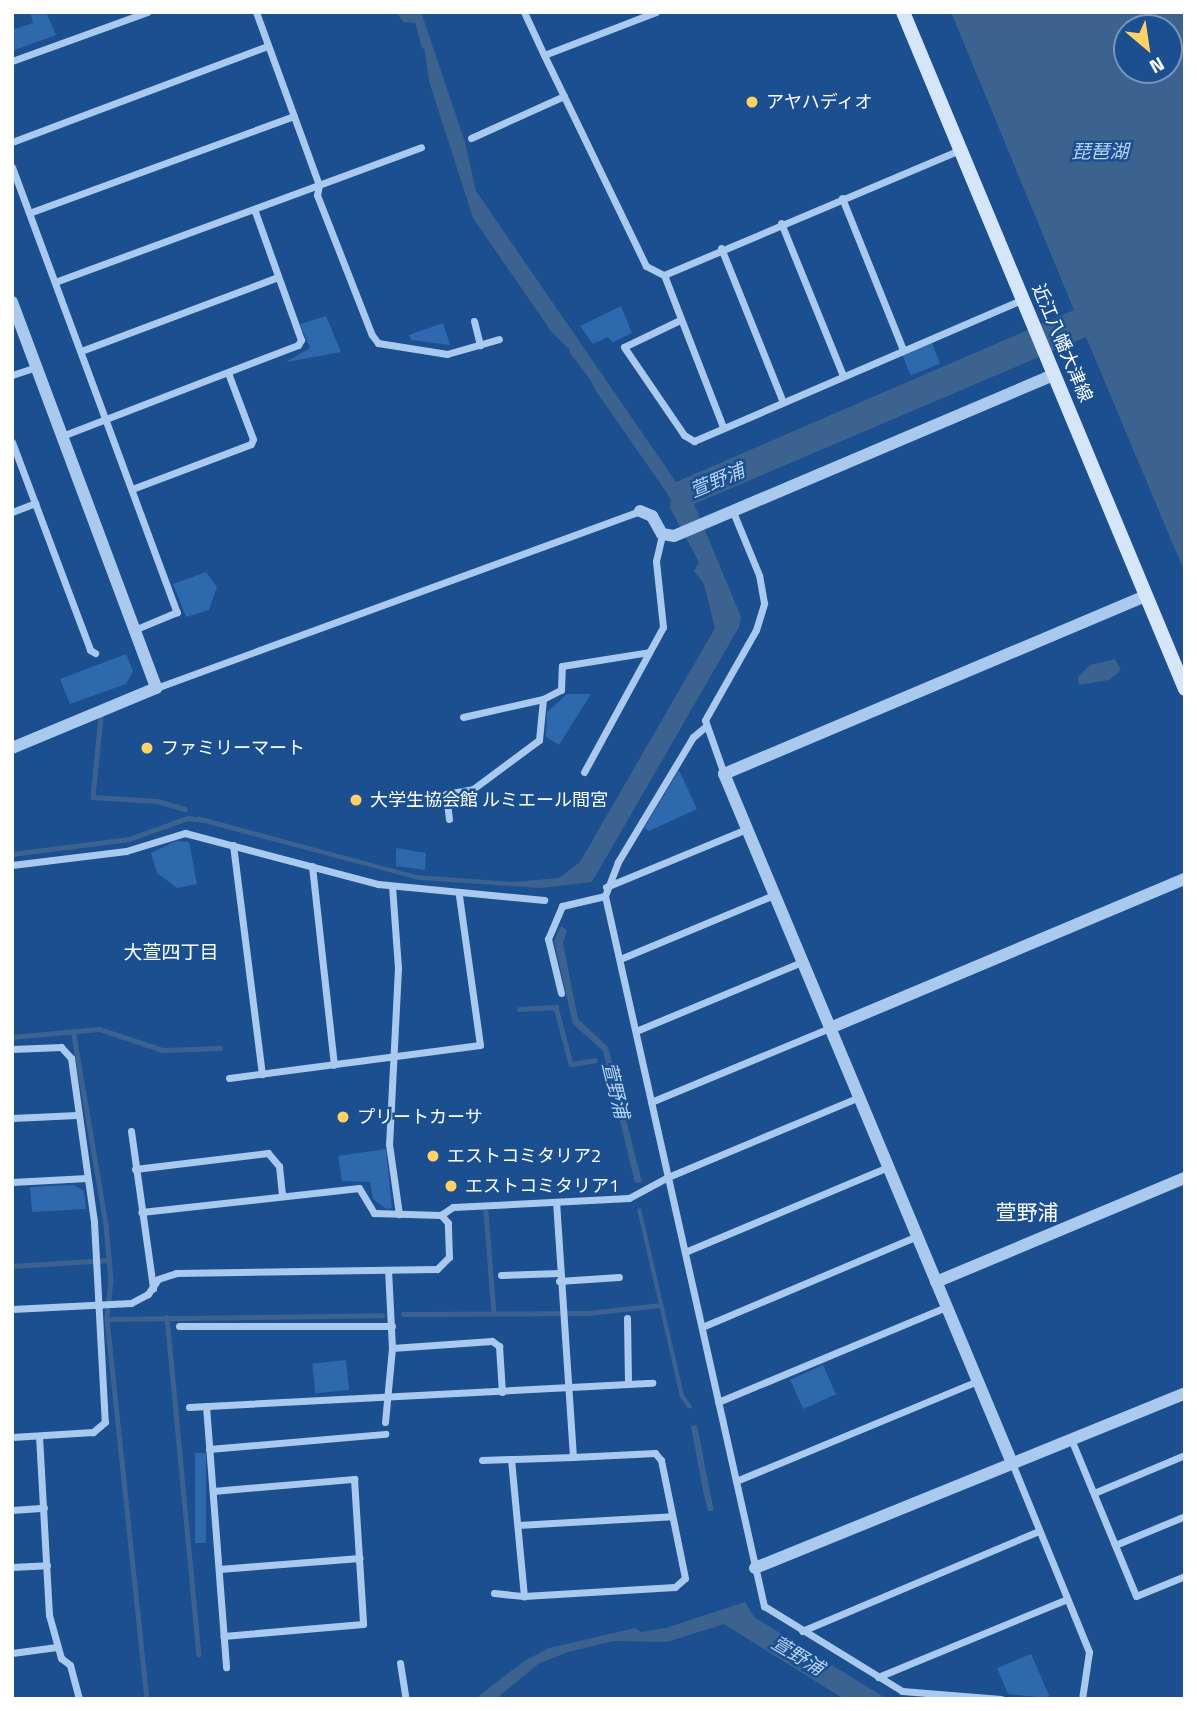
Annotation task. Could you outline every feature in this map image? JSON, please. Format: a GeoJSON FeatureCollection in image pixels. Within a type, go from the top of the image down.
{"type":"FeatureCollection","features":[{"type":"Feature","properties":{"kind":"main road","name":"近江八幡大津線"},"geometry":{"type":"LineString","coordinates":[[903,12],[1185,689]]}},
{"type":"Feature","properties":{"kind":"street"},"geometry":{"type":"LineString","coordinates":[[12,61],[147,12]]}},
{"type":"Feature","properties":{"kind":"street"},"geometry":{"type":"LineString","coordinates":[[256,12],[319,185],[317,195],[378,343],[447,354],[499,340]]}},
{"type":"Feature","properties":{"kind":"street"},"geometry":{"type":"LineString","coordinates":[[524,12],[646,267],[664,275],[723,427]]}},
{"type":"Feature","properties":{"kind":"street"},"geometry":{"type":"LineString","coordinates":[[544,55],[656,12]]}},
{"type":"Feature","properties":{"kind":"street"},"geometry":{"type":"LineString","coordinates":[[12,142],[268,46]]}},
{"type":"Feature","properties":{"kind":"street"},"geometry":{"type":"LineString","coordinates":[[471,138],[564,96]]}},
{"type":"Feature","properties":{"kind":"street"},"geometry":{"type":"LineString","coordinates":[[29,214],[294,116]]}},
{"type":"Feature","properties":{"kind":"street"},"geometry":{"type":"LineString","coordinates":[[55,282],[421,147]]}},
{"type":"Feature","properties":{"kind":"street"},"geometry":{"type":"LineString","coordinates":[[664,275],[721,248],[961,150]]}},
{"type":"Feature","properties":{"kind":"street"},"geometry":{"type":"LineString","coordinates":[[12,167],[177,612],[134,630]]}},
{"type":"Feature","properties":{"kind":"street"},"geometry":{"type":"LineString","coordinates":[[842,198],[903,351]]}},
{"type":"Feature","properties":{"kind":"street"},"geometry":{"type":"LineString","coordinates":[[62,436],[298,345],[301,340],[254,209]]}},
{"type":"Feature","properties":{"kind":"street"},"geometry":{"type":"LineString","coordinates":[[781,223],[843,376]]}},
{"type":"Feature","properties":{"kind":"street"},"geometry":{"type":"LineString","coordinates":[[721,248],[783,402]]}},
{"type":"Feature","properties":{"kind":"street"},"geometry":{"type":"LineString","coordinates":[[81,351],[278,277]]}},
{"type":"Feature","properties":{"kind":"street"},"geometry":{"type":"LineString","coordinates":[[680,320],[631,340],[624,346],[626,355],[684,435],[694,441],[1022,300]]}},
{"type":"Feature","properties":{"kind":"street"},"geometry":{"type":"LineString","coordinates":[[12,302],[156,688]]}},
{"type":"Feature","properties":{"kind":"street"},"geometry":{"type":"LineString","coordinates":[[474,321],[480,345]]}},
{"type":"Feature","properties":{"kind":"street"},"geometry":{"type":"LineString","coordinates":[[12,376],[36,367]]}},
{"type":"Feature","properties":{"kind":"street"},"geometry":{"type":"LineString","coordinates":[[662,534],[681,534],[706,524],[1051,369]]}},
{"type":"Feature","properties":{"kind":"street"},"geometry":{"type":"LineString","coordinates":[[132,489],[251,444],[253,439],[228,373]]}},
{"type":"Feature","properties":{"kind":"street"},"geometry":{"type":"LineString","coordinates":[[12,442],[90,650],[95,653]]}},
{"type":"Feature","properties":{"kind":"street"},"geometry":{"type":"LineString","coordinates":[[12,512],[35,503]]}},
{"type":"Feature","properties":{"kind":"street"},"geometry":{"type":"LineString","coordinates":[[12,748],[156,688],[640,511],[652,516],[662,534],[656,561],[663,627],[584,772]]}},
{"type":"Feature","properties":{"kind":"street"},"geometry":{"type":"LineString","coordinates":[[733,512],[763,588],[762,616],[705,727],[693,737],[606,891],[755,1568],[764,1606],[902,1691],[1001,1699]]}},
{"type":"Feature","properties":{"kind":"street"},"geometry":{"type":"LineString","coordinates":[[724,774],[1146,596]]}},
{"type":"Feature","properties":{"kind":"street"},"geometry":{"type":"LineString","coordinates":[[463,717],[543,699],[561,690],[562,666],[649,652]]}},
{"type":"Feature","properties":{"kind":"street"},"geometry":{"type":"LineString","coordinates":[[449,819],[446,794],[473,789],[539,740],[543,699]]}},
{"type":"Feature","properties":{"kind":"street"},"geometry":{"type":"LineString","coordinates":[[705,727],[1088,1652],[1082,1699]]}},
{"type":"Feature","properties":{"kind":"street"},"geometry":{"type":"LineString","coordinates":[[561,993],[548,939],[562,906],[606,891],[747,828]]}},
{"type":"Feature","properties":{"kind":"street"},"geometry":{"type":"LineString","coordinates":[[12,865],[126,850],[185,833],[392,886],[459,895],[544,900]]}},
{"type":"Feature","properties":{"kind":"street"},"geometry":{"type":"LineString","coordinates":[[233,845],[262,1074]]}},
{"type":"Feature","properties":{"kind":"street"},"geometry":{"type":"LineString","coordinates":[[312,866],[334,1065]]}},
{"type":"Feature","properties":{"kind":"street"},"geometry":{"type":"LineString","coordinates":[[651,1102],[1185,879]]}},
{"type":"Feature","properties":{"kind":"street"},"geometry":{"type":"LineString","coordinates":[[392,886],[398,968],[389,1144],[399,1214]]}},
{"type":"Feature","properties":{"kind":"street"},"geometry":{"type":"LineString","coordinates":[[229,1078],[480,1045],[459,895]]}},
{"type":"Feature","properties":{"kind":"street"},"geometry":{"type":"LineString","coordinates":[[620,959],[774,895]]}},
{"type":"Feature","properties":{"kind":"street"},"geometry":{"type":"LineString","coordinates":[[636,1031],[803,962]]}},
{"type":"Feature","properties":{"kind":"street"},"geometry":{"type":"LineString","coordinates":[[12,1049],[68,1050],[98,1264],[105,1422],[93,1432],[12,1437]]}},
{"type":"Feature","properties":{"kind":"street"},"geometry":{"type":"LineString","coordinates":[[141,1212],[359,1188],[374,1213],[399,1214],[441,1214],[453,1207],[629,1198],[668,1177],[859,1097]]}},
{"type":"Feature","properties":{"kind":"street"},"geometry":{"type":"LineString","coordinates":[[12,1118],[77,1115]]}},
{"type":"Feature","properties":{"kind":"street"},"geometry":{"type":"LineString","coordinates":[[131,1131],[153,1288]]}},
{"type":"Feature","properties":{"kind":"street"},"geometry":{"type":"LineString","coordinates":[[135,1169],[268,1153],[278,1166],[282,1195]]}},
{"type":"Feature","properties":{"kind":"street"},"geometry":{"type":"LineString","coordinates":[[685,1252],[888,1167]]}},
{"type":"Feature","properties":{"kind":"street"},"geometry":{"type":"LineString","coordinates":[[12,1182],[87,1178]]}},
{"type":"Feature","properties":{"kind":"street"},"geometry":{"type":"LineString","coordinates":[[936,1282],[1185,1178]]}},
{"type":"Feature","properties":{"kind":"street"},"geometry":{"type":"LineString","coordinates":[[556,1203],[573,1457]]}},
{"type":"Feature","properties":{"kind":"street"},"geometry":{"type":"LineString","coordinates":[[12,1309],[137,1302],[153,1288],[158,1279],[176,1273],[388,1270],[444,1266],[449,1257],[448,1223],[441,1214]]}},
{"type":"Feature","properties":{"kind":"street"},"geometry":{"type":"LineString","coordinates":[[702,1328],[917,1236]]}},
{"type":"Feature","properties":{"kind":"street"},"geometry":{"type":"LineString","coordinates":[[385,1422],[392,1348],[388,1270]]}},
{"type":"Feature","properties":{"kind":"street"},"geometry":{"type":"LineString","coordinates":[[501,1275],[619,1277]]}},
{"type":"Feature","properties":{"kind":"street"},"geometry":{"type":"LineString","coordinates":[[718,1402],[946,1307]]}},
{"type":"Feature","properties":{"kind":"street"},"geometry":{"type":"LineString","coordinates":[[627,1318],[628,1384]]}},
{"type":"Feature","properties":{"kind":"street"},"geometry":{"type":"LineString","coordinates":[[179,1326],[392,1326]]}},
{"type":"Feature","properties":{"kind":"street"},"geometry":{"type":"LineString","coordinates":[[392,1348],[492,1341],[499,1346],[502,1392]]}},
{"type":"Feature","properties":{"kind":"street"},"geometry":{"type":"LineString","coordinates":[[736,1481],[977,1381]]}},
{"type":"Feature","properties":{"kind":"street"},"geometry":{"type":"LineString","coordinates":[[190,1407],[652,1383]]}},
{"type":"Feature","properties":{"kind":"street"},"geometry":{"type":"LineString","coordinates":[[755,1568],[1185,1392]]}},
{"type":"Feature","properties":{"kind":"street"},"geometry":{"type":"LineString","coordinates":[[206,1406],[226,1667]]}},
{"type":"Feature","properties":{"kind":"street"},"geometry":{"type":"LineString","coordinates":[[209,1450],[386,1434]]}},
{"type":"Feature","properties":{"kind":"street"},"geometry":{"type":"LineString","coordinates":[[39,1436],[50,1615],[57,1647],[61,1658],[70,1665],[79,1699]]}},
{"type":"Feature","properties":{"kind":"street"},"geometry":{"type":"LineString","coordinates":[[1071,1439],[1136,1596],[1185,1576]]}},
{"type":"Feature","properties":{"kind":"street"},"geometry":{"type":"LineString","coordinates":[[482,1460],[655,1453],[661,1460],[685,1578],[676,1587],[524,1596],[494,1593]]}},
{"type":"Feature","properties":{"kind":"street"},"geometry":{"type":"LineString","coordinates":[[1094,1493],[1185,1455]]}},
{"type":"Feature","properties":{"kind":"street"},"geometry":{"type":"LineString","coordinates":[[511,1459],[524,1596]]}},
{"type":"Feature","properties":{"kind":"street"},"geometry":{"type":"LineString","coordinates":[[212,1492],[354,1479],[363,1624],[224,1636]]}},
{"type":"Feature","properties":{"kind":"street"},"geometry":{"type":"LineString","coordinates":[[12,1510],[44,1508]]}},
{"type":"Feature","properties":{"kind":"street"},"geometry":{"type":"LineString","coordinates":[[518,1525],[672,1516]]}},
{"type":"Feature","properties":{"kind":"street"},"geometry":{"type":"LineString","coordinates":[[1115,1545],[1185,1516]]}},
{"type":"Feature","properties":{"kind":"street"},"geometry":{"type":"LineString","coordinates":[[802,1631],[1039,1531]]}},
{"type":"Feature","properties":{"kind":"street"},"geometry":{"type":"LineString","coordinates":[[219,1569],[360,1558]]}},
{"type":"Feature","properties":{"kind":"street"},"geometry":{"type":"LineString","coordinates":[[12,1567],[47,1565]]}},
{"type":"Feature","properties":{"kind":"street"},"geometry":{"type":"LineString","coordinates":[[878,1677],[1067,1599]]}},
{"type":"Feature","properties":{"kind":"street"},"geometry":{"type":"LineString","coordinates":[[12,1653],[57,1647]]}},
{"type":"Feature","properties":{"kind":"street"},"geometry":{"type":"LineString","coordinates":[[400,1663],[406,1699]]}},
{"type":"Feature","properties":{"kind":"shaded area"},"geometry":{"type":"Polygon","coordinates":[[[30,12],[46,12],[56,35],[12,51],[12,30],[33,23],[30,12]]]}},
{"type":"Feature","properties":{"kind":"shaded area"},"geometry":{"type":"Polygon","coordinates":[[[621,306],[632,333],[613,342],[608,337],[593,344],[580,326],[621,306]]]}},
{"type":"Feature","properties":{"kind":"shaded area"},"geometry":{"type":"Polygon","coordinates":[[[326,316],[341,352],[286,362],[310,348],[300,324],[326,316]]]}},
{"type":"Feature","properties":{"kind":"shaded area"},"geometry":{"type":"Polygon","coordinates":[[[443,323],[450,345],[411,340],[409,335],[443,323]]]}},
{"type":"Feature","properties":{"kind":"shaded area"},"geometry":{"type":"Polygon","coordinates":[[[932,343],[940,363],[911,375],[902,355],[932,343]]]}},
{"type":"Feature","properties":{"kind":"shaded area"},"geometry":{"type":"Polygon","coordinates":[[[206,572],[217,587],[209,610],[186,617],[173,584],[206,572]]]}},
{"type":"Feature","properties":{"kind":"shaded area"},"geometry":{"type":"Polygon","coordinates":[[[126,654],[133,671],[126,684],[70,704],[60,679],[126,654]]]}},
{"type":"Feature","properties":{"kind":"shaded area"},"geometry":{"type":"Polygon","coordinates":[[[567,694],[591,694],[559,745],[546,737],[547,712],[567,694]]]}},
{"type":"Feature","properties":{"kind":"shaded area"},"geometry":{"type":"Polygon","coordinates":[[[679,770],[697,809],[649,831],[644,828],[679,770]]]}},
{"type":"Feature","properties":{"kind":"shaded area"},"geometry":{"type":"Polygon","coordinates":[[[176,841],[189,842],[197,884],[177,888],[157,873],[151,853],[176,841]]]}},
{"type":"Feature","properties":{"kind":"shaded area"},"geometry":{"type":"Polygon","coordinates":[[[396,848],[426,853],[425,870],[396,866],[396,848]]]}},
{"type":"Feature","properties":{"kind":"shaded area"},"geometry":{"type":"Polygon","coordinates":[[[386,1149],[392,1208],[386,1209],[373,1199],[370,1182],[342,1181],[338,1156],[386,1149]]]}},
{"type":"Feature","properties":{"kind":"shaded area"},"geometry":{"type":"Polygon","coordinates":[[[74,1185],[84,1191],[86,1209],[32,1212],[30,1187],[74,1185]]]}},
{"type":"Feature","properties":{"kind":"shaded area"},"geometry":{"type":"Polygon","coordinates":[[[346,1360],[349,1390],[315,1393],[312,1364],[346,1360]]]}},
{"type":"Feature","properties":{"kind":"shaded area"},"geometry":{"type":"Polygon","coordinates":[[[823,1365],[836,1394],[803,1409],[790,1380],[823,1365]]]}},
{"type":"Feature","properties":{"kind":"shaded area"},"geometry":{"type":"Polygon","coordinates":[[[195,1453],[206,1453],[206,1543],[195,1543],[195,1453]]]}},
{"type":"Feature","properties":{"kind":"shaded area"},"geometry":{"type":"Polygon","coordinates":[[[1031,1654],[1048,1698],[1008,1694],[997,1668],[1031,1654]]]}},
{"type":"Feature","properties":{"kind":"water","name":"琵琶湖"},"geometry":{"type":"Polygon","coordinates":[[[396,12],[421,12],[465,142],[476,191],[676,482],[1074,310],[951,12],[1185,12],[1185,573],[1086,337],[694,504],[741,617],[739,627],[592,882],[541,888],[419,880],[197,821],[198,816],[416,875],[514,882],[559,878],[580,862],[715,628],[704,584],[694,571],[699,562],[670,508],[671,499],[596,391],[579,358],[553,334],[473,218],[429,81],[422,31],[417,23],[403,22],[396,12]]]}},
{"type":"Feature","properties":{"kind":"water"},"geometry":{"type":"Polygon","coordinates":[[[1115,659],[1121,670],[1109,680],[1079,685],[1078,677],[1090,665],[1115,659]]]}},
{"type":"Feature","properties":{"kind":"water"},"geometry":{"type":"Polygon","coordinates":[[[561,926],[567,930],[563,943],[578,1019],[608,1047],[642,1182],[635,1183],[603,1051],[573,1024],[554,941],[561,926]]]}},
{"type":"Feature","properties":{"kind":"water"},"geometry":{"type":"Polygon","coordinates":[[[641,1208],[684,1395],[692,1407],[688,1409],[680,1397],[637,1209],[641,1208]]]}},
{"type":"Feature","properties":{"kind":"water"},"geometry":{"type":"Polygon","coordinates":[[[697,1425],[714,1511],[708,1511],[703,1491],[691,1426],[697,1425]]]}},
{"type":"Feature","properties":{"kind":"water"},"geometry":{"type":"Polygon","coordinates":[[[745,1602],[754,1617],[887,1699],[844,1699],[724,1624],[667,1642],[614,1641],[568,1652],[538,1664],[496,1699],[475,1699],[524,1661],[549,1648],[635,1628],[641,1632],[666,1628],[745,1602]]]}},
{"type":"Feature","properties":{"kind":"waterway"},"geometry":{"type":"LineString","coordinates":[[415,12],[424,46]]}},
{"type":"Feature","properties":{"kind":"waterway"},"geometry":{"type":"LineString","coordinates":[[572,351],[596,383]]}},
{"type":"Feature","properties":{"kind":"waterway"},"geometry":{"type":"LineString","coordinates":[[101,717],[93,797],[157,801],[185,809]]}},
{"type":"Feature","properties":{"kind":"waterway"},"geometry":{"type":"LineString","coordinates":[[12,854],[129,839],[188,818],[202,820]]}},
{"type":"Feature","properties":{"kind":"waterway"},"geometry":{"type":"LineString","coordinates":[[519,1009],[556,1007],[571,1064],[595,1060]]}},
{"type":"Feature","properties":{"kind":"waterway"},"geometry":{"type":"LineString","coordinates":[[12,1037],[99,1029],[163,1050],[220,1048]]}},
{"type":"Feature","properties":{"kind":"waterway"},"geometry":{"type":"LineString","coordinates":[[74,1035],[106,1225],[111,1280],[107,1319],[382,1315]]}},
{"type":"Feature","properties":{"kind":"waterway"},"geometry":{"type":"LineString","coordinates":[[486,1212],[494,1314]]}},
{"type":"Feature","properties":{"kind":"waterway"},"geometry":{"type":"LineString","coordinates":[[12,1266],[109,1260]]}},
{"type":"Feature","properties":{"kind":"waterway"},"geometry":{"type":"LineString","coordinates":[[403,1314],[588,1313],[661,1305]]}},
{"type":"Feature","properties":{"kind":"waterway"},"geometry":{"type":"LineString","coordinates":[[167,1317],[199,1654]]}},
{"type":"Feature","properties":{"kind":"waterway"},"geometry":{"type":"LineString","coordinates":[[107,1319],[147,1699]]}},
{"type":"Feature","properties":{"kind":"place","name":"アヤハディオ"},"geometry":{"type":"Point","coordinates":[752,102]}},
{"type":"Feature","properties":{"kind":"place","name":"ファミリーマート"},"geometry":{"type":"Point","coordinates":[147,748]}},
{"type":"Feature","properties":{"kind":"place","name":"大学生協会館 ルミエール間宮"},"geometry":{"type":"Point","coordinates":[356,800]}},
{"type":"Feature","properties":{"kind":"place","name":"プリートカーサ"},"geometry":{"type":"Point","coordinates":[343,1117]}},
{"type":"Feature","properties":{"kind":"place","name":"エストコミタリア2"},"geometry":{"type":"Point","coordinates":[433,1156]}},
{"type":"Feature","properties":{"kind":"place","name":"エストコミタリア1"},"geometry":{"type":"Point","coordinates":[451,1186]}},
{"type":"Feature","properties":{"kind":"district","name":"大萱四丁目"},"geometry":{"type":"Point","coordinates":[171,952]}},
{"type":"Feature","properties":{"kind":"district","name":"萱野浦"},"geometry":{"type":"Point","coordinates":[1027,1212]}}]}
